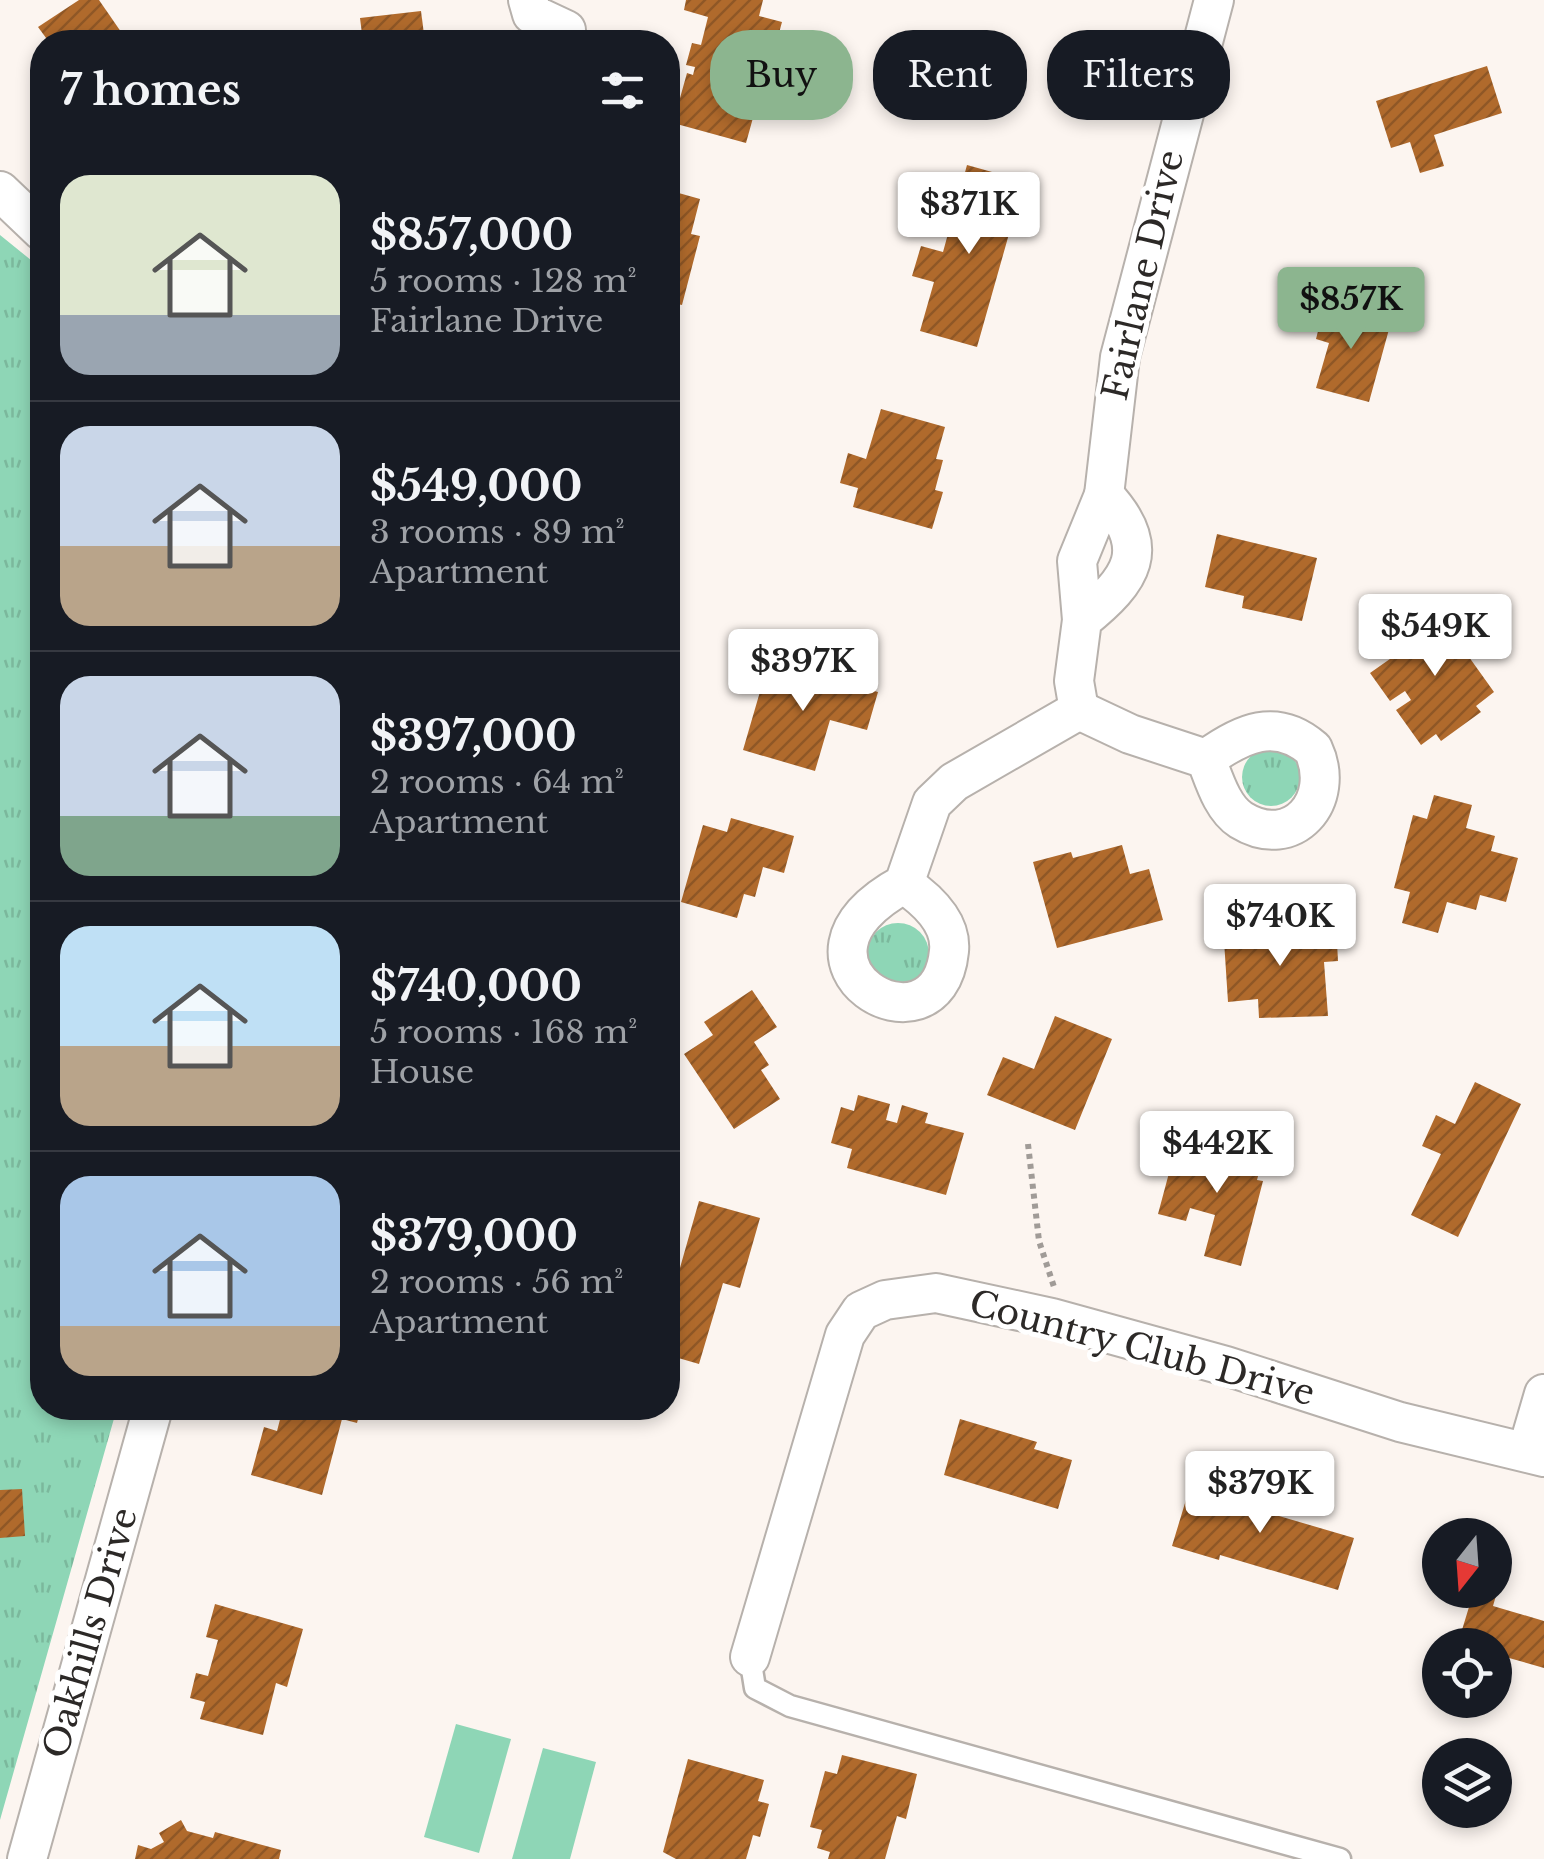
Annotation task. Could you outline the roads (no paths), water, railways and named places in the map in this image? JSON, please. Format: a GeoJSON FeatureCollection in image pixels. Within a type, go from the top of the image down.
{"type":"FeatureCollection","features":[{"type":"Feature","properties":{"kind":"street"},"geometry":{"type":"LineString","coordinates":[[528,0],[532,14],[567,24]]}},
{"type":"Feature","properties":{"kind":"street","name":"Fairlane Drive"},"geometry":{"type":"LineString","coordinates":[[1079,710],[1074,681],[1082,620],[1077,561],[1104,495],[1120,357],[1214,0]]}},
{"type":"Feature","properties":{"kind":"street"},"geometry":{"type":"LineString","coordinates":[[0,192],[30,220]]}},
{"type":"Feature","properties":{"kind":"street"},"geometry":{"type":"LineString","coordinates":[[1082,620],[1117,592],[1134,550],[1132,535],[1104,495]]}},
{"type":"Feature","properties":{"kind":"street"},"geometry":{"type":"LineString","coordinates":[[904,884],[932,803],[954,782],[1079,710],[1130,734],[1206,759]]}},
{"type":"Feature","properties":{"kind":"street","name":"Country Club Drive"},"geometry":{"type":"LineString","coordinates":[[750,1658],[845,1335],[861,1311],[885,1300],[936,1293],[1052,1318],[1226,1366],[1400,1422],[1536,1454]]}},
{"type":"Feature","properties":{"kind":"street"},"geometry":{"type":"LineString","coordinates":[[1536,1454],[1544,1394]]}},
{"type":"Feature","properties":{"kind":"street","name":"Oakhills Drive"},"geometry":{"type":"LineString","coordinates":[[27,1859],[149,1420]]}},
{"type":"Feature","properties":{"kind":"lane"},"geometry":{"type":"LineString","coordinates":[[750,1658],[755,1688],[790,1706],[1340,1859]]}}]}
